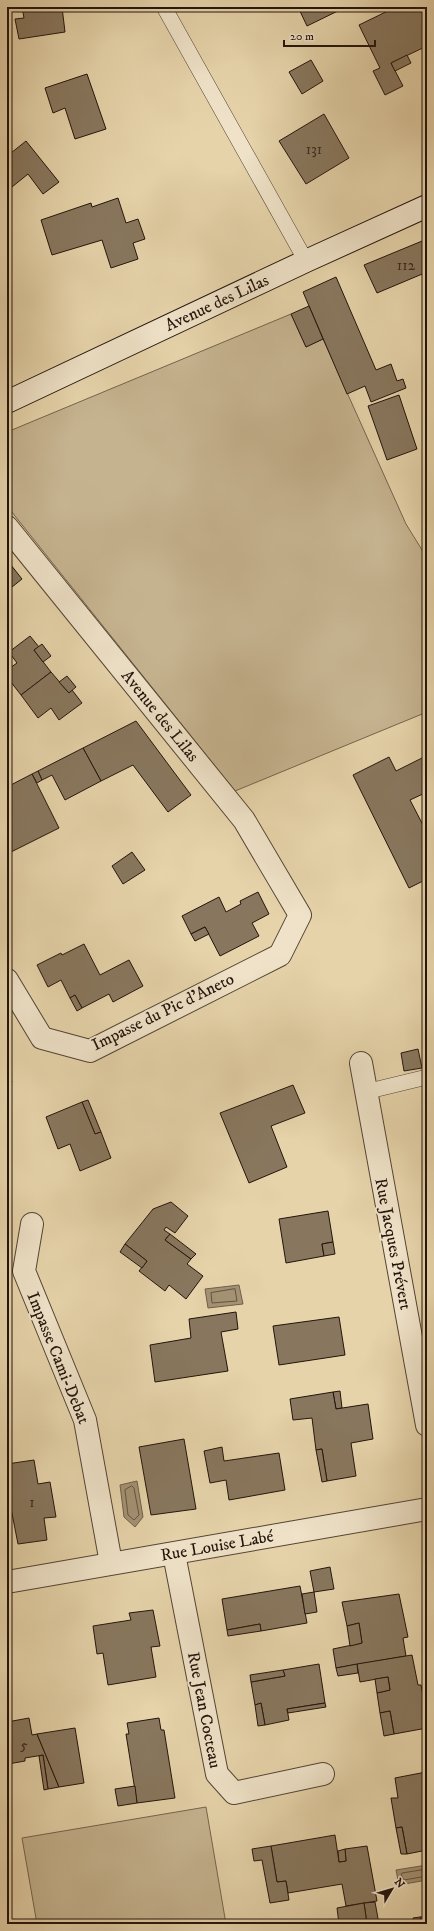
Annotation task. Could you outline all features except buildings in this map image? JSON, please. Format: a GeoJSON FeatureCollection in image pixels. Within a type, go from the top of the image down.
{"type":"FeatureCollection","features":[{"type":"Feature","properties":{"kind":"street","name":"Avenue des Lilas"},"geometry":{"type":"LineString","coordinates":[[7,402],[306,261],[427,206]]}},
{"type":"Feature","properties":{"kind":"street","name":"Avenue des Lilas"},"geometry":{"type":"LineString","coordinates":[[7,527],[244,820],[300,915]]}},
{"type":"Feature","properties":{"kind":"street","name":"Impasse du Pic d'Aneto"},"geometry":{"type":"LineString","coordinates":[[7,980],[42,1038],[90,1051],[280,955],[300,915]]}},
{"type":"Feature","properties":{"kind":"street","name":"Rue Jacques Prévert"},"geometry":{"type":"LineString","coordinates":[[361,1063],[365,1092],[427,1425]]}},
{"type":"Feature","properties":{"kind":"street","name":"Impasse Cami-Debat"},"geometry":{"type":"LineString","coordinates":[[32,1224],[24,1271],[85,1420],[110,1563]]}},
{"type":"Feature","properties":{"kind":"street","name":"Rue Louise Labé"},"geometry":{"type":"LineString","coordinates":[[7,1582],[427,1509]]}},
{"type":"Feature","properties":{"kind":"street","name":"Rue Jean Cocteau"},"geometry":{"type":"LineString","coordinates":[[174,1554],[217,1774],[234,1793],[323,1774]]}},
{"type":"Feature","properties":{"kind":"lane"},"geometry":{"type":"LineString","coordinates":[[164,7],[306,261]]}},
{"type":"Feature","properties":{"kind":"lane"},"geometry":{"type":"LineString","coordinates":[[365,1092],[427,1077]]}},
{"type":"Feature","properties":{"kind":"shaded area"},"geometry":{"type":"Polygon","coordinates":[[[291,314],[306,347],[323,339],[406,524],[427,558],[427,712],[235,791],[7,506],[7,432],[291,314]]]}},
{"type":"Feature","properties":{"kind":"shaded area"},"geometry":{"type":"Polygon","coordinates":[[[206,1807],[226,1924],[37,1924],[22,1838],[206,1807]]]}},
{"type":"Feature","properties":{"kind":"water"},"geometry":{"type":"Polygon","coordinates":[[[239,1285],[243,1304],[208,1308],[205,1289],[239,1285]]]}},
{"type":"Feature","properties":{"kind":"water"},"geometry":{"type":"Polygon","coordinates":[[[137,1481],[143,1517],[135,1527],[124,1517],[120,1485],[137,1481]]]}},
{"type":"Feature","properties":{"kind":"water"},"geometry":{"type":"Polygon","coordinates":[[[427,1865],[427,1880],[399,1885],[396,1870],[427,1865]]]}}]}
